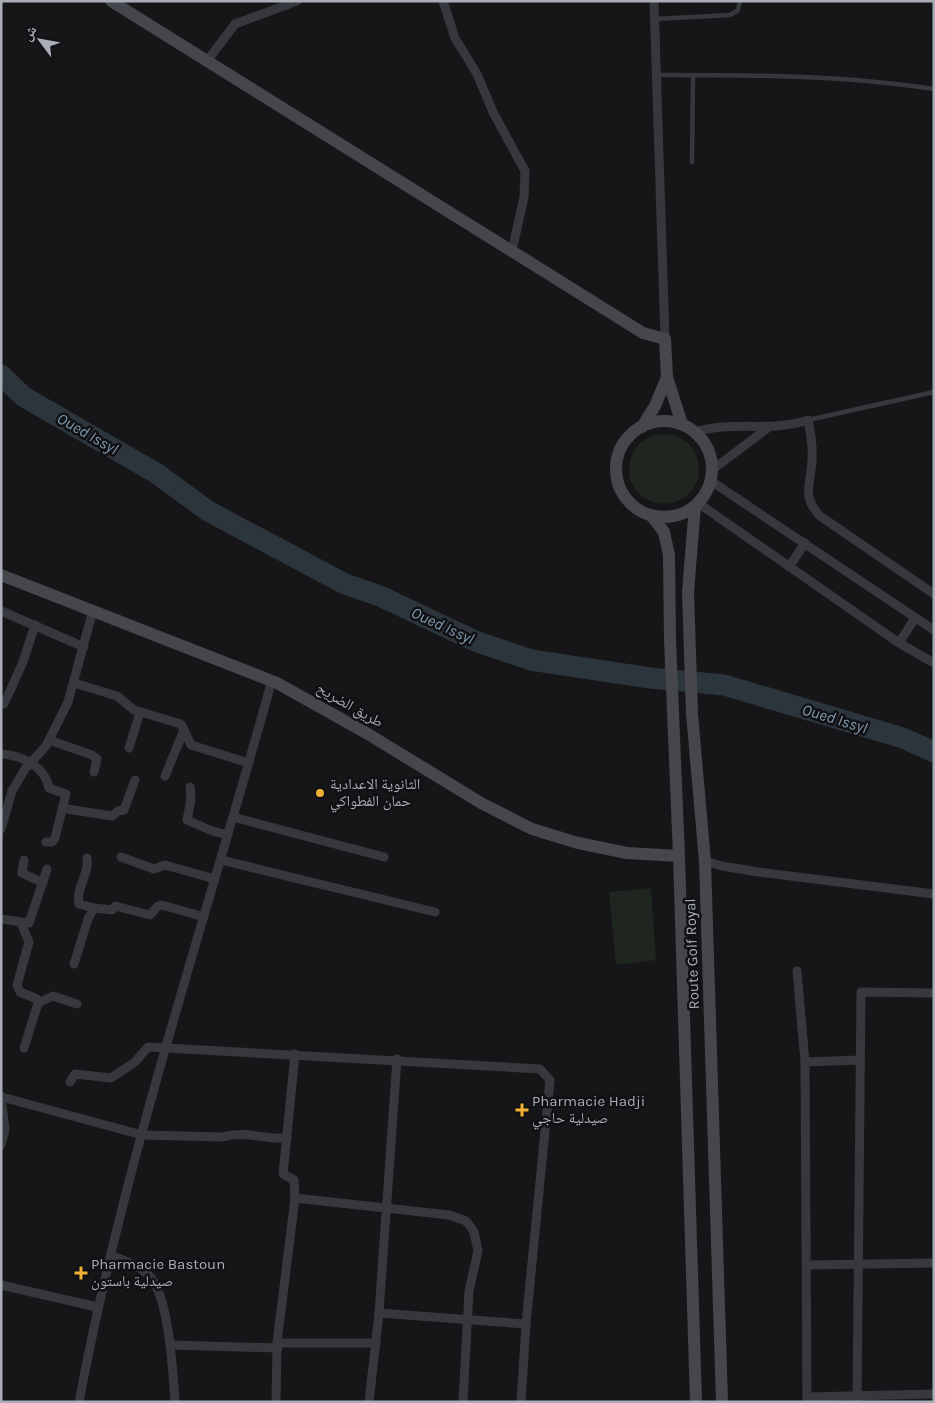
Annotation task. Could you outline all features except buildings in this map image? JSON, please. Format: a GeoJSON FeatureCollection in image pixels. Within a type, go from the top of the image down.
{"type":"FeatureCollection","features":[{"type":"Feature","properties":{"kind":"street"},"geometry":{"type":"LineString","coordinates":[[111,1],[643,333],[665,339]]}},
{"type":"Feature","properties":{"kind":"street"},"geometry":{"type":"LineString","coordinates":[[271,10],[277,1]]}},
{"type":"Feature","properties":{"kind":"street"},"geometry":{"type":"LineString","coordinates":[[207,62],[235,24],[297,1]]}},
{"type":"Feature","properties":{"kind":"street"},"geometry":{"type":"LineString","coordinates":[[443,1],[455,38],[477,74],[493,112],[525,171],[524,197],[512,251]]}},
{"type":"Feature","properties":{"kind":"street"},"geometry":{"type":"LineString","coordinates":[[654,1],[667,377],[682,424]]}},
{"type":"Feature","properties":{"kind":"street"},"geometry":{"type":"LineString","coordinates":[[642,426],[655,406],[667,377]]}},
{"type":"Feature","properties":{"kind":"street"},"geometry":{"type":"LineString","coordinates":[[695,432],[716,426],[768,427],[795,424],[808,420],[812,447],[808,497],[812,507],[820,516],[934,594]]}},
{"type":"Feature","properties":{"kind":"street"},"geometry":{"type":"LineString","coordinates":[[768,427],[712,476],[696,505],[674,516],[651,515],[638,509],[627,500],[620,488],[617,460],[622,446],[630,435],[642,426],[655,422],[668,421],[682,424],[695,432],[708,449],[712,476],[805,543],[934,630]]}},
{"type":"Feature","properties":{"kind":"street"},"geometry":{"type":"LineString","coordinates":[[696,505],[899,642],[932,660]]}},
{"type":"Feature","properties":{"kind":"street","name":"Route Golf Royal"},"geometry":{"type":"LineString","coordinates":[[696,505],[688,572],[689,637],[692,714],[705,861],[722,1402]]}},
{"type":"Feature","properties":{"kind":"street","name":"Route Golf Royal"},"geometry":{"type":"LineString","coordinates":[[651,515],[664,532],[668,545],[696,1402]]}},
{"type":"Feature","properties":{"kind":"street"},"geometry":{"type":"LineString","coordinates":[[789,566],[805,543]]}},
{"type":"Feature","properties":{"kind":"street","name":"طريق الضريح"},"geometry":{"type":"LineString","coordinates":[[1,575],[272,680],[360,729],[481,803],[532,829],[578,843],[627,853],[679,856]]}},
{"type":"Feature","properties":{"kind":"street"},"geometry":{"type":"LineString","coordinates":[[1,830],[12,791],[49,740],[68,702],[93,610]]}},
{"type":"Feature","properties":{"kind":"street"},"geometry":{"type":"LineString","coordinates":[[1,611],[84,647]]}},
{"type":"Feature","properties":{"kind":"street"},"geometry":{"type":"LineString","coordinates":[[899,642],[915,618]]}},
{"type":"Feature","properties":{"kind":"street"},"geometry":{"type":"LineString","coordinates":[[1,704],[4,704],[20,669],[35,625]]}},
{"type":"Feature","properties":{"kind":"street"},"geometry":{"type":"LineString","coordinates":[[79,1402],[97,1307],[142,1135],[272,680]]}},
{"type":"Feature","properties":{"kind":"street"},"geometry":{"type":"LineString","coordinates":[[74,683],[117,696],[126,705],[140,712],[181,724],[191,745],[249,763]]}},
{"type":"Feature","properties":{"kind":"street"},"geometry":{"type":"LineString","coordinates":[[130,748],[140,712]]}},
{"type":"Feature","properties":{"kind":"street"},"geometry":{"type":"LineString","coordinates":[[165,776],[184,730]]}},
{"type":"Feature","properties":{"kind":"street"},"geometry":{"type":"LineString","coordinates":[[49,740],[92,755],[97,759],[94,772]]}},
{"type":"Feature","properties":{"kind":"street"},"geometry":{"type":"LineString","coordinates":[[1,754],[32,762],[50,788],[66,794],[55,838],[52,842],[46,842]]}},
{"type":"Feature","properties":{"kind":"street"},"geometry":{"type":"LineString","coordinates":[[63,806],[68,809],[112,816],[118,811],[124,810],[135,780]]}},
{"type":"Feature","properties":{"kind":"street"},"geometry":{"type":"LineString","coordinates":[[190,787],[192,800],[186,820],[212,831],[228,835]]}},
{"type":"Feature","properties":{"kind":"street"},"geometry":{"type":"LineString","coordinates":[[233,817],[384,857]]}},
{"type":"Feature","properties":{"kind":"street"},"geometry":{"type":"LineString","coordinates":[[121,857],[154,869],[166,865],[215,879]]}},
{"type":"Feature","properties":{"kind":"street"},"geometry":{"type":"LineString","coordinates":[[87,858],[83,882],[77,898],[79,904],[112,910],[116,906],[150,916],[158,906],[162,906],[204,917]]}},
{"type":"Feature","properties":{"kind":"street"},"geometry":{"type":"LineString","coordinates":[[24,860],[22,873],[43,883]]}},
{"type":"Feature","properties":{"kind":"street"},"geometry":{"type":"LineString","coordinates":[[221,860],[435,912]]}},
{"type":"Feature","properties":{"kind":"street"},"geometry":{"type":"LineString","coordinates":[[705,861],[758,872],[934,894]]}},
{"type":"Feature","properties":{"kind":"street"},"geometry":{"type":"LineString","coordinates":[[1,919],[29,923],[47,869]]}},
{"type":"Feature","properties":{"kind":"street"},"geometry":{"type":"LineString","coordinates":[[74,964],[88,919],[94,908]]}},
{"type":"Feature","properties":{"kind":"street"},"geometry":{"type":"LineString","coordinates":[[21,923],[29,942],[17,985],[20,992],[37,999],[38,1003],[24,1048]]}},
{"type":"Feature","properties":{"kind":"street"},"geometry":{"type":"LineString","coordinates":[[797,971],[805,1062],[807,1399],[934,1394]]}},
{"type":"Feature","properties":{"kind":"street"},"geometry":{"type":"LineString","coordinates":[[857,1398],[861,992],[934,993]]}},
{"type":"Feature","properties":{"kind":"street"},"geometry":{"type":"LineString","coordinates":[[38,1003],[53,996],[77,1004]]}},
{"type":"Feature","properties":{"kind":"street"},"geometry":{"type":"LineString","coordinates":[[70,1082],[75,1074],[111,1078],[134,1062],[148,1047],[540,1069],[550,1080],[526,1324],[521,1402]]}},
{"type":"Feature","properties":{"kind":"street"},"geometry":{"type":"LineString","coordinates":[[276,1402],[278,1345],[295,1198],[294,1180],[283,1174],[295,1054]]}},
{"type":"Feature","properties":{"kind":"street"},"geometry":{"type":"LineString","coordinates":[[369,1402],[379,1313],[397,1060]]}},
{"type":"Feature","properties":{"kind":"street"},"geometry":{"type":"LineString","coordinates":[[805,1062],[860,1060]]}},
{"type":"Feature","properties":{"kind":"street"},"geometry":{"type":"LineString","coordinates":[[1,1146],[5,1130],[2,1097],[142,1135],[223,1137],[236,1133],[277,1139],[288,1138]]}},
{"type":"Feature","properties":{"kind":"street"},"geometry":{"type":"LineString","coordinates":[[295,1198],[456,1216],[466,1221],[474,1232],[478,1252],[469,1291],[469,1319],[463,1402]]}},
{"type":"Feature","properties":{"kind":"street"},"geometry":{"type":"LineString","coordinates":[[111,1255],[139,1268],[156,1286],[170,1345],[175,1402]]}},
{"type":"Feature","properties":{"kind":"street"},"geometry":{"type":"LineString","coordinates":[[807,1264],[934,1263]]}},
{"type":"Feature","properties":{"kind":"street"},"geometry":{"type":"LineString","coordinates":[[1,1285],[97,1307]]}},
{"type":"Feature","properties":{"kind":"street"},"geometry":{"type":"LineString","coordinates":[[379,1313],[526,1324]]}},
{"type":"Feature","properties":{"kind":"street"},"geometry":{"type":"LineString","coordinates":[[170,1345],[376,1343]]}},
{"type":"Feature","properties":{"kind":"lane"},"geometry":{"type":"LineString","coordinates":[[655,19],[730,15],[738,10],[740,1]]}},
{"type":"Feature","properties":{"kind":"lane"},"geometry":{"type":"LineString","coordinates":[[657,75],[824,79],[898,84],[934,89]]}},
{"type":"Feature","properties":{"kind":"lane"},"geometry":{"type":"LineString","coordinates":[[692,162],[693,75]]}},
{"type":"Feature","properties":{"kind":"lane"},"geometry":{"type":"LineString","coordinates":[[808,420],[934,392]]}},
{"type":"Feature","properties":{"kind":"shaded area"},"geometry":{"type":"Polygon","coordinates":[[[664,434],[683,440],[693,450],[699,469],[693,488],[683,498],[664,504],[645,498],[635,488],[629,469],[635,450],[645,440],[664,434]]]}},
{"type":"Feature","properties":{"kind":"shaded area"},"geometry":{"type":"Polygon","coordinates":[[[651,888],[656,960],[616,965],[609,892],[651,888]]]}},
{"type":"Feature","properties":{"kind":"waterway","name":"Oued Issyl"},"geometry":{"type":"LineString","coordinates":[[1,375],[24,397],[156,473],[208,511],[345,584],[380,596],[475,641],[531,660],[650,678],[724,685],[903,738],[934,752]]}},
{"type":"Feature","properties":{"kind":"place","name":"الثانوية الاعدادية حمان الفطواكي"},"geometry":{"type":"Point","coordinates":[320,793]}},
{"type":"Feature","properties":{"kind":"place","name":"Pharmacie Hadji صيدلية حاجي"},"geometry":{"type":"Point","coordinates":[522,1110]}},
{"type":"Feature","properties":{"kind":"place","name":"Pharmacie Bastoun صيدلية باستون"},"geometry":{"type":"Point","coordinates":[81,1273]}}]}
